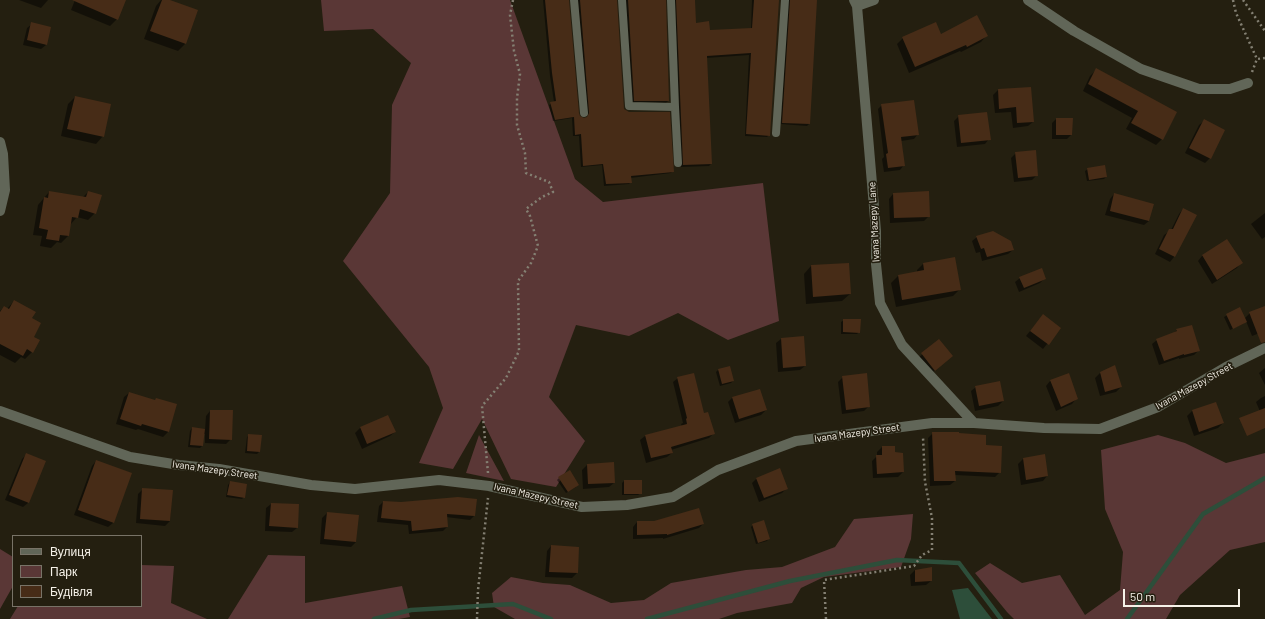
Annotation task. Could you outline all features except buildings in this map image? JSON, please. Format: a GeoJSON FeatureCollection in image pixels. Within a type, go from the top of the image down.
{"type":"FeatureCollection","features":[{"type":"Feature","properties":{"kind":"street","name":"Ivana Mazepy Lane"},"geometry":{"type":"LineString","coordinates":[[874,0],[856,3],[876,232],[876,264],[880,303],[902,345],[974,423]]}},
{"type":"Feature","properties":{"kind":"street"},"geometry":{"type":"LineString","coordinates":[[1028,0],[1074,31],[1141,69],[1199,89],[1230,89],[1248,83]]}},
{"type":"Feature","properties":{"kind":"street"},"geometry":{"type":"LineString","coordinates":[[0,142],[3,154],[0,211]]}},
{"type":"Feature","properties":{"kind":"street","name":"Ivana Mazepy Street"},"geometry":{"type":"LineString","coordinates":[[0,411],[130,457],[179,465],[219,469],[311,485],[355,489],[439,480],[489,486],[582,507],[627,505],[673,497],[718,470],[796,441],[932,423],[974,423],[1044,428],[1100,428],[1158,407],[1226,367],[1265,348]]}},
{"type":"Feature","properties":{"kind":"lane"},"geometry":{"type":"LineString","coordinates":[[574,0],[584,113]]}},
{"type":"Feature","properties":{"kind":"lane"},"geometry":{"type":"LineString","coordinates":[[622,0],[629,106],[675,107]]}},
{"type":"Feature","properties":{"kind":"lane"},"geometry":{"type":"LineString","coordinates":[[671,0],[678,162]]}},
{"type":"Feature","properties":{"kind":"lane"},"geometry":{"type":"LineString","coordinates":[[776,133],[785,0]]}},
{"type":"Feature","properties":{"kind":"path"},"geometry":{"type":"LineString","coordinates":[[477,618],[478,590],[489,486],[482,406],[506,378],[519,351],[518,281],[531,263],[538,246],[530,216],[526,209],[542,197],[553,192],[549,182],[526,173],[525,153],[517,125],[517,98],[520,74],[514,51],[510,15],[513,0]]}},
{"type":"Feature","properties":{"kind":"path"},"geometry":{"type":"LineString","coordinates":[[1234,0],[1236,12],[1257,59],[1248,83]]}},
{"type":"Feature","properties":{"kind":"path"},"geometry":{"type":"LineString","coordinates":[[1243,0],[1265,31]]}},
{"type":"Feature","properties":{"kind":"path"},"geometry":{"type":"LineString","coordinates":[[1257,59],[1265,58]]}},
{"type":"Feature","properties":{"kind":"path"},"geometry":{"type":"LineString","coordinates":[[826,619],[824,580],[914,566],[922,555],[932,550],[932,518],[926,482],[922,424]]}},
{"type":"Feature","properties":{"kind":"green space"},"geometry":{"type":"Polygon","coordinates":[[[321,0],[510,0],[575,179],[603,202],[763,183],[779,321],[728,340],[678,313],[629,336],[576,325],[549,397],[585,441],[556,487],[511,479],[482,419],[453,469],[419,463],[443,408],[429,367],[343,261],[390,193],[392,105],[411,63],[373,29],[324,31],[321,0]]]}},
{"type":"Feature","properties":{"kind":"green space"},"geometry":{"type":"Polygon","coordinates":[[[479,435],[504,481],[466,473],[479,435]]]}},
{"type":"Feature","properties":{"kind":"green space"},"geometry":{"type":"Polygon","coordinates":[[[1158,435],[1185,443],[1226,463],[1265,453],[1265,542],[1230,550],[1180,595],[1166,619],[1014,619],[975,573],[990,563],[1022,583],[1060,575],[1085,615],[1120,590],[1123,552],[1105,509],[1101,450],[1158,435]]]}},
{"type":"Feature","properties":{"kind":"green space"},"geometry":{"type":"Polygon","coordinates":[[[913,514],[911,539],[901,567],[824,577],[801,588],[792,603],[737,613],[719,619],[515,619],[494,607],[492,593],[511,577],[543,583],[570,585],[611,603],[644,600],[671,583],[746,570],[782,567],[835,547],[854,519],[913,514]]]}},
{"type":"Feature","properties":{"kind":"green space"},"geometry":{"type":"Polygon","coordinates":[[[0,549],[12,556],[12,588],[0,609],[0,549]]]}},
{"type":"Feature","properties":{"kind":"green space"},"geometry":{"type":"Polygon","coordinates":[[[268,555],[305,556],[305,603],[402,586],[410,617],[399,619],[228,619],[268,555]]]}},
{"type":"Feature","properties":{"kind":"green space"},"geometry":{"type":"Polygon","coordinates":[[[142,565],[174,566],[171,603],[207,619],[10,619],[17,607],[142,607],[142,565]]]}},
{"type":"Feature","properties":{"kind":"shaded area"},"geometry":{"type":"Polygon","coordinates":[[[968,588],[992,619],[960,619],[952,590],[968,588]]]}},
{"type":"Feature","properties":{"kind":"waterway"},"geometry":{"type":"LineString","coordinates":[[1127,619],[1203,514],[1265,478]]}},
{"type":"Feature","properties":{"kind":"waterway"},"geometry":{"type":"LineString","coordinates":[[647,619],[790,581],[897,560],[959,563],[1001,619]]}},
{"type":"Feature","properties":{"kind":"waterway"},"geometry":{"type":"LineString","coordinates":[[374,619],[411,610],[513,604],[551,619]]}}]}
